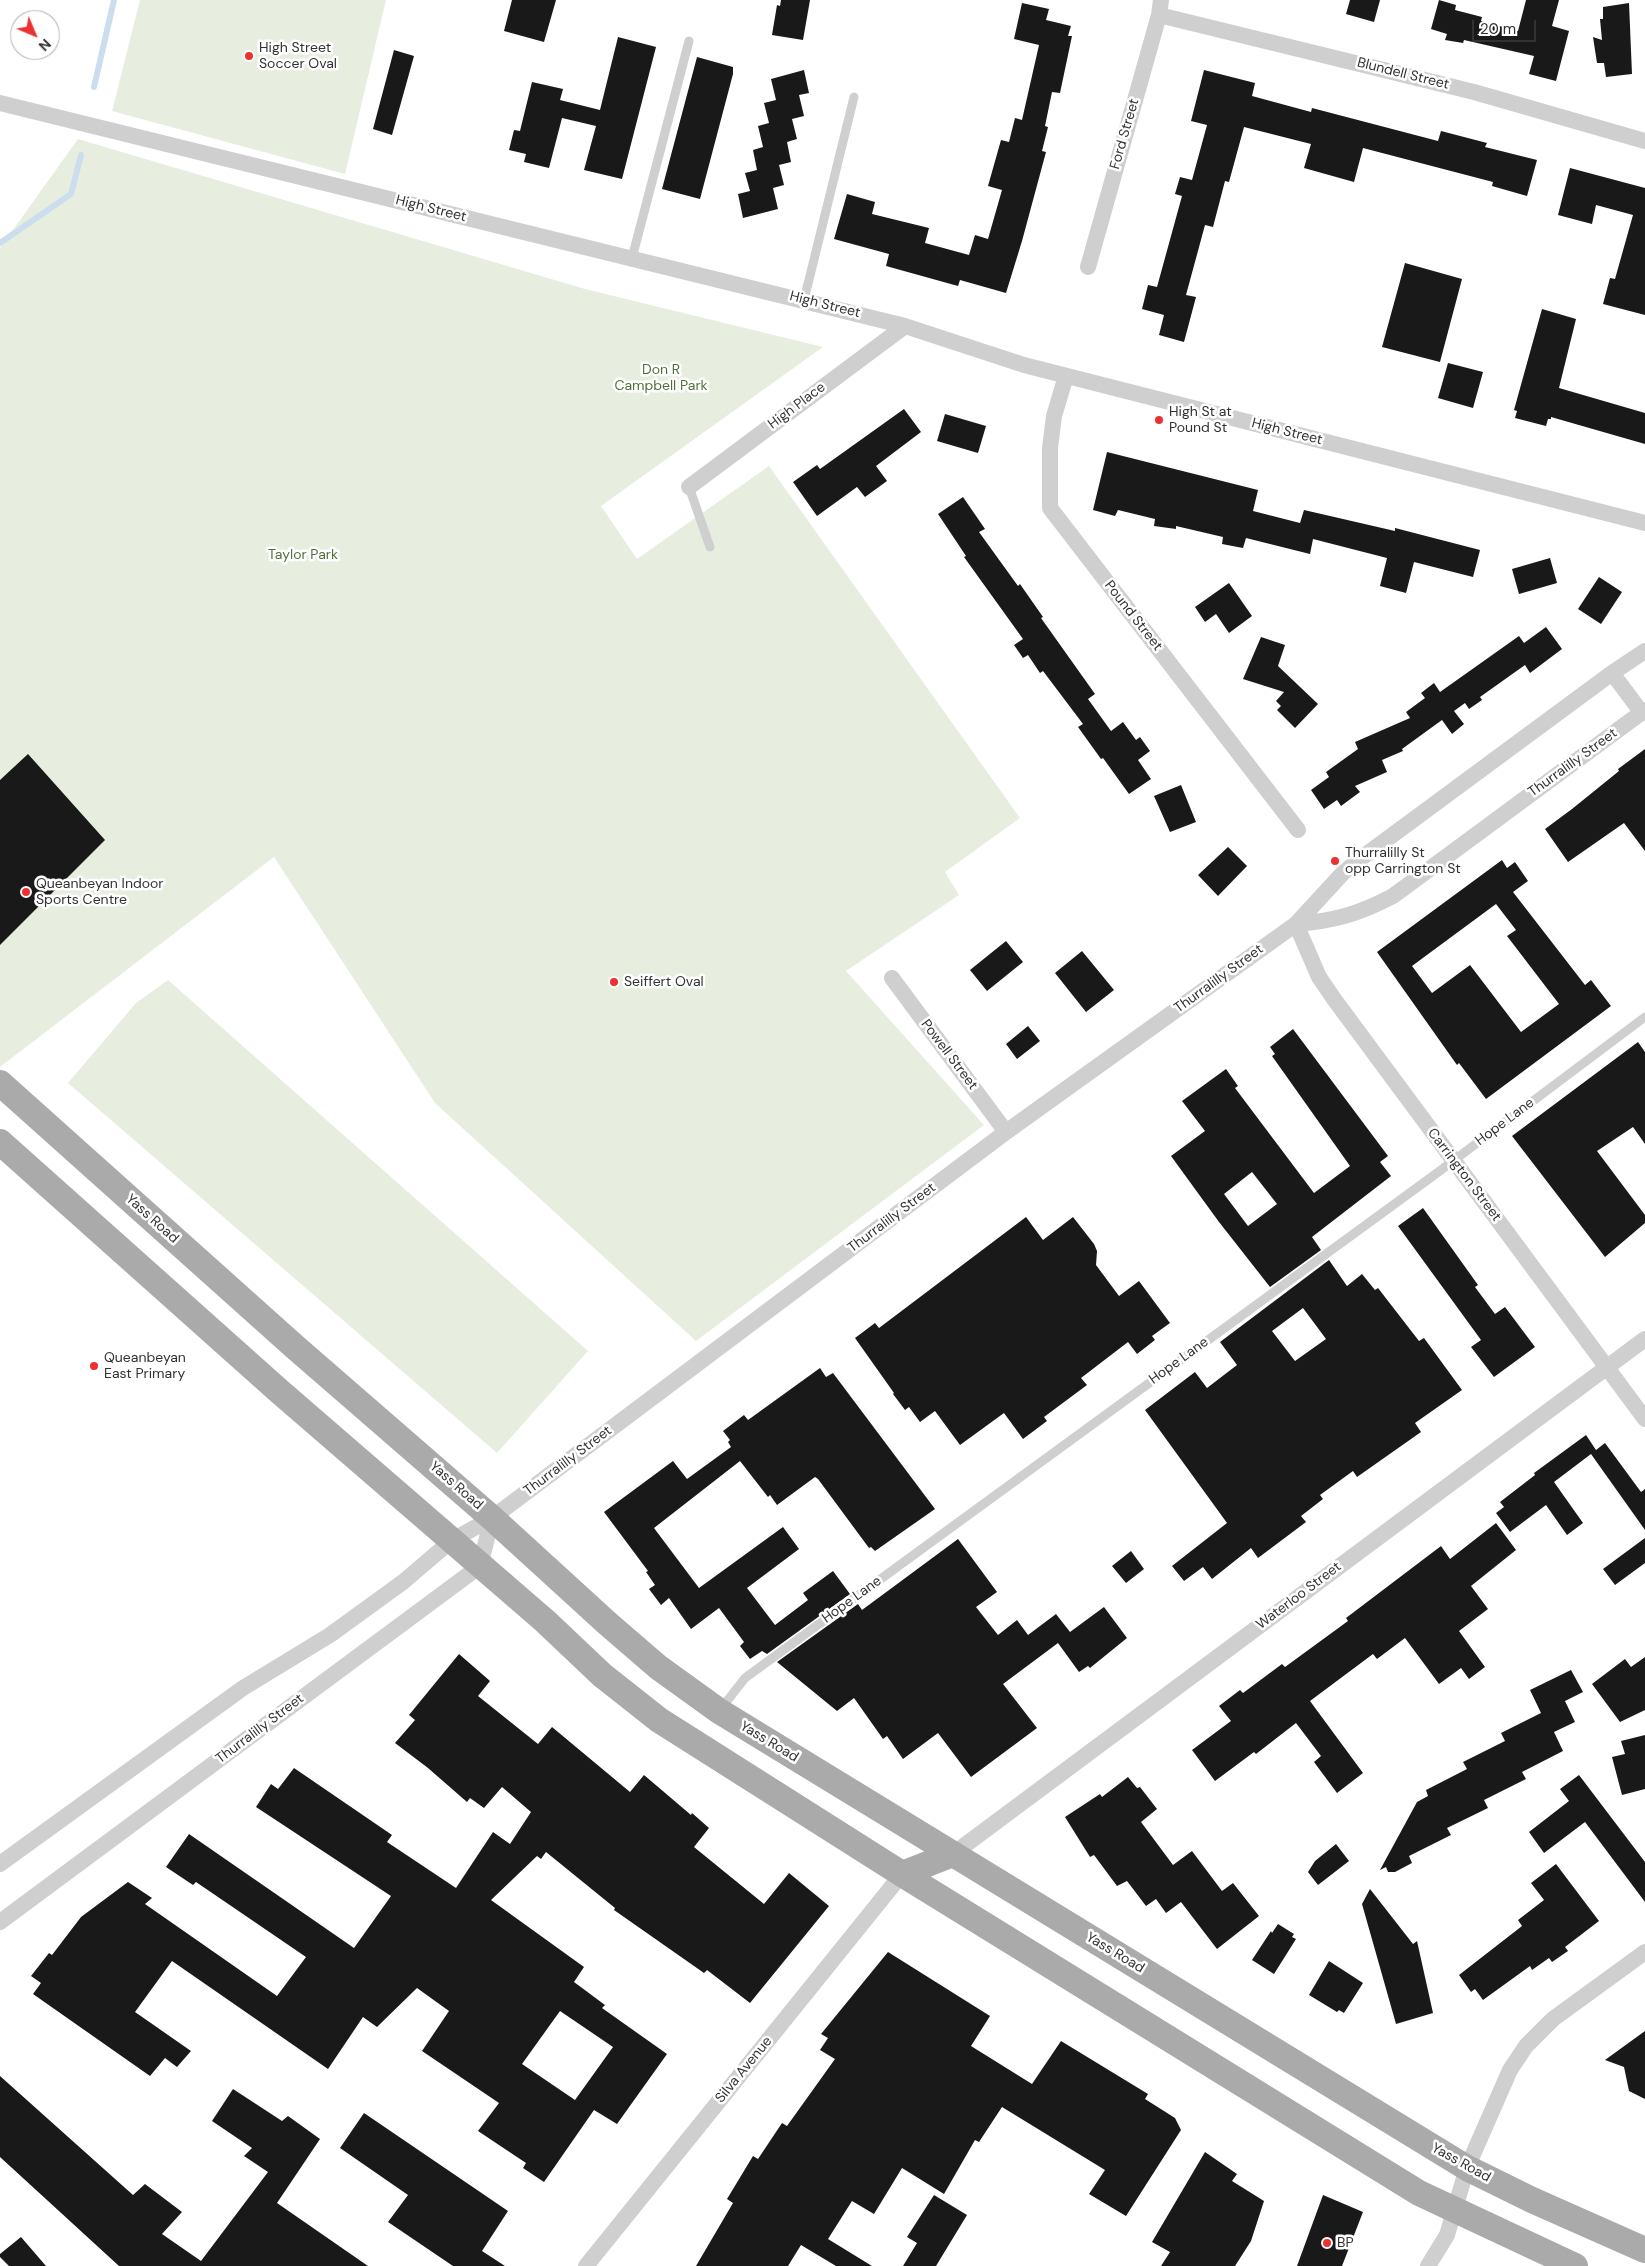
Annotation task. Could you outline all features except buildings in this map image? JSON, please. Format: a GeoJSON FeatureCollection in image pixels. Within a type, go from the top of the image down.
{"type":"FeatureCollection","features":[{"type":"Feature","properties":{"kind":"main road","name":"Yass Road"},"geometry":{"type":"LineString","coordinates":[[0,1082],[295,1347],[492,1518],[540,1564],[643,1654],[719,1711],[1467,2168],[1532,2200],[1645,2250]]}},
{"type":"Feature","properties":{"kind":"main road"},"geometry":{"type":"LineString","coordinates":[[0,1142],[451,1541],[545,1621],[602,1674],[659,1720],[902,1874],[1419,2193],[1575,2266]]}},
{"type":"Feature","properties":{"kind":"main road"},"geometry":{"type":"LineString","coordinates":[[902,1874],[953,1854]]}},
{"type":"Feature","properties":{"kind":"street","name":"Blundell Street"},"geometry":{"type":"LineString","coordinates":[[1160,8],[1474,92],[1645,141]]}},
{"type":"Feature","properties":{"kind":"street","name":"Ford Street"},"geometry":{"type":"LineString","coordinates":[[1088,267],[1160,8]]}},
{"type":"Feature","properties":{"kind":"street","name":"High Street"},"geometry":{"type":"LineString","coordinates":[[0,102],[804,300],[905,326],[1024,365],[1645,523]]}},
{"type":"Feature","properties":{"kind":"street","name":"High Place"},"geometry":{"type":"LineString","coordinates":[[688,487],[905,326]]}},
{"type":"Feature","properties":{"kind":"street","name":"Pound Street"},"geometry":{"type":"LineString","coordinates":[[1066,376],[1054,416],[1050,448],[1050,508],[1298,830]]}},
{"type":"Feature","properties":{"kind":"street","name":"Thurralilly Street"},"geometry":{"type":"LineString","coordinates":[[0,1864],[242,1688],[280,1667],[349,1622],[403,1582],[451,1541],[492,1518],[1006,1132],[1296,924],[1342,874],[1356,862],[1612,673],[1645,651]]}},
{"type":"Feature","properties":{"kind":"street","name":"Thurralilly Street"},"geometry":{"type":"LineString","coordinates":[[1296,924],[1344,918],[1363,912],[1393,896],[1643,711],[1612,673]]}},
{"type":"Feature","properties":{"kind":"street","name":"Carrington Street"},"geometry":{"type":"LineString","coordinates":[[1296,924],[1326,987],[1645,1419]]}},
{"type":"Feature","properties":{"kind":"street","name":"Powell Street"},"geometry":{"type":"LineString","coordinates":[[892,978],[1006,1132]]}},
{"type":"Feature","properties":{"kind":"street","name":"Waterloo Street"},"geometry":{"type":"LineString","coordinates":[[953,1854],[1645,1339]]}},
{"type":"Feature","properties":{"kind":"street"},"geometry":{"type":"LineString","coordinates":[[480,1566],[492,1518]]}},
{"type":"Feature","properties":{"kind":"street","name":"Thurralilly Street"},"geometry":{"type":"LineString","coordinates":[[0,1922],[480,1566]]}},
{"type":"Feature","properties":{"kind":"street","name":"Silva Avenue"},"geometry":{"type":"LineString","coordinates":[[586,2266],[902,1874]]}},
{"type":"Feature","properties":{"kind":"street"},"geometry":{"type":"LineString","coordinates":[[1428,2266],[1447,2235],[1467,2168],[1510,2070],[1526,2046],[1553,2019],[1645,1952]]}},
{"type":"Feature","properties":{"kind":"lane"},"geometry":{"type":"LineString","coordinates":[[632,258],[688,41]]}},
{"type":"Feature","properties":{"kind":"lane"},"geometry":{"type":"LineString","coordinates":[[804,300],[854,97]]}},
{"type":"Feature","properties":{"kind":"lane"},"geometry":{"type":"LineString","coordinates":[[688,487],[710,547]]}},
{"type":"Feature","properties":{"kind":"lane","name":"Hope Lane"},"geometry":{"type":"LineString","coordinates":[[719,1711],[745,1678],[1645,1018]]}},
{"type":"Feature","properties":{"kind":"green space","name":"High Street Soccer Oval"},"geometry":{"type":"Polygon","coordinates":[[[140,0],[386,0],[345,174],[112,111],[140,0]]]}},
{"type":"Feature","properties":{"kind":"green space","name":"Taylor Park"},"geometry":{"type":"Polygon","coordinates":[[[78,139],[585,289],[823,347],[601,506],[637,559],[769,466],[1020,818],[945,872],[959,895],[846,971],[984,1125],[696,1341],[435,1103],[274,857],[0,1067],[0,248],[78,139]]]}},
{"type":"Feature","properties":{"kind":"green space"},"geometry":{"type":"Polygon","coordinates":[[[168,980],[588,1351],[497,1453],[68,1083],[136,1003],[168,980]]]}},
{"type":"Feature","properties":{"kind":"waterway"},"geometry":{"type":"LineString","coordinates":[[94,87],[114,0]]}},
{"type":"Feature","properties":{"kind":"waterway"},"geometry":{"type":"LineString","coordinates":[[0,243],[71,194],[81,155]]}},
{"type":"Feature","properties":{"kind":"place","name":"High Street Soccer Oval"},"geometry":{"type":"Point","coordinates":[249,56]}},
{"type":"Feature","properties":{"kind":"place","name":"High St at Pound St"},"geometry":{"type":"Point","coordinates":[1159,420]}},
{"type":"Feature","properties":{"kind":"place","name":"Thurralilly St opp Carrington St"},"geometry":{"type":"Point","coordinates":[1335,861]}},
{"type":"Feature","properties":{"kind":"place","name":"Queanbeyan Indoor Sports Centre"},"geometry":{"type":"Point","coordinates":[26,892]}},
{"type":"Feature","properties":{"kind":"place","name":"Seiffert Oval"},"geometry":{"type":"Point","coordinates":[614,982]}},
{"type":"Feature","properties":{"kind":"place","name":"Queanbeyan East Primary"},"geometry":{"type":"Point","coordinates":[94,1366]}},
{"type":"Feature","properties":{"kind":"place","name":"BP"},"geometry":{"type":"Point","coordinates":[1327,2243]}},
{"type":"Feature","properties":{"kind":"park label","name":"Don R Campbell Park"},"geometry":{"type":"Point","coordinates":[661,378]}}]}
